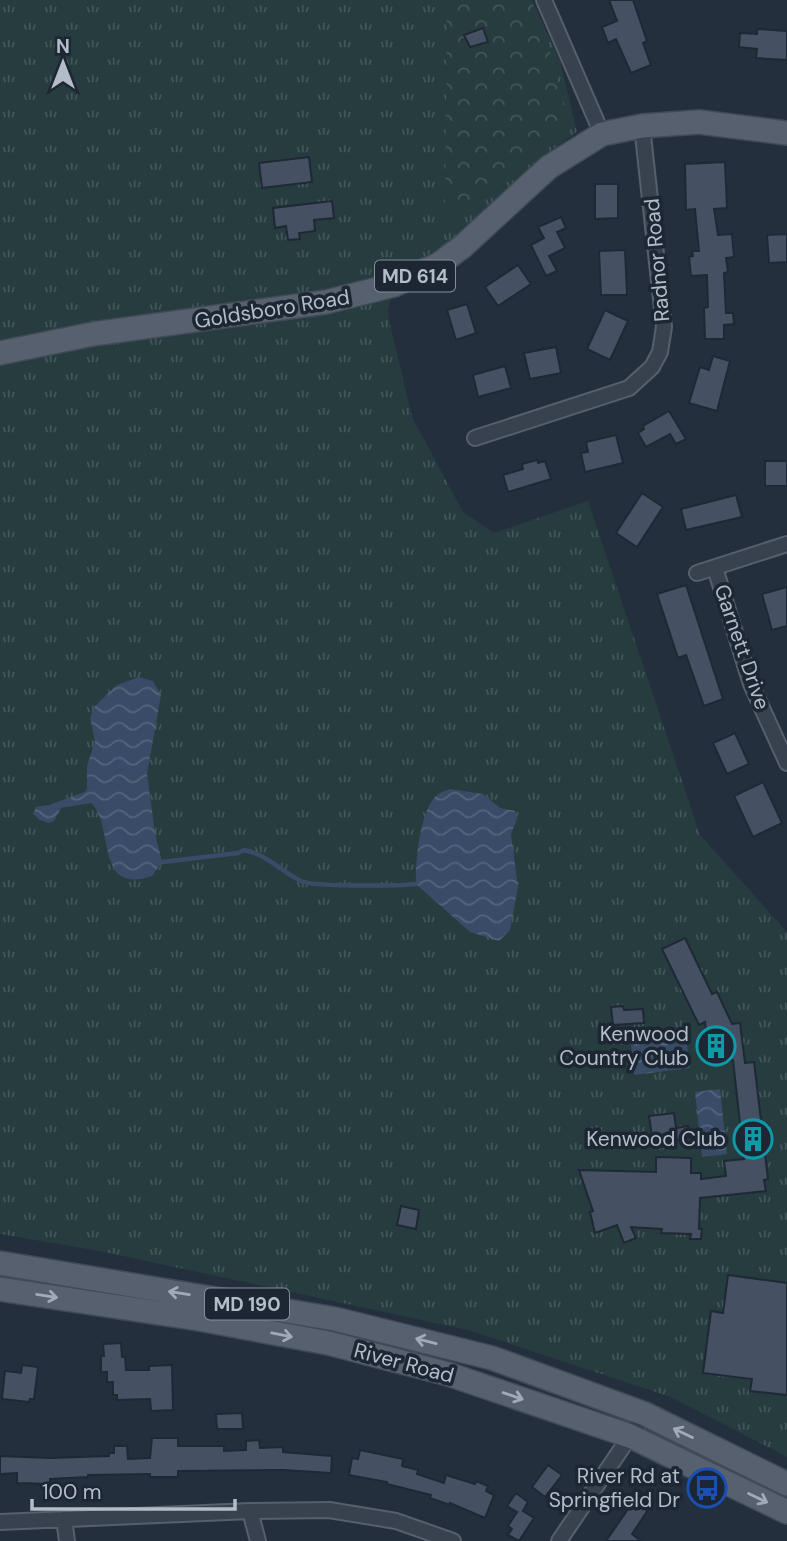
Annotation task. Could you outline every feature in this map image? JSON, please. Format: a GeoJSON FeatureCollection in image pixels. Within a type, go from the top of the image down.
{"type":"FeatureCollection","features":[{"type":"Feature","properties":{"kind":"main road","name":"Goldsboro Road"},"geometry":{"type":"LineString","coordinates":[[0,353],[93,334],[327,302],[394,285],[439,264],[462,247],[549,167],[602,134],[642,126],[699,122],[787,133]]}},
{"type":"Feature","properties":{"kind":"main road","name":"River Road"},"geometry":{"type":"LineString","coordinates":[[0,1263],[335,1319],[492,1358],[645,1414],[787,1484]]}},
{"type":"Feature","properties":{"kind":"main road","name":"River Road"},"geometry":{"type":"LineString","coordinates":[[0,1289],[199,1319],[328,1343],[448,1374],[630,1436],[787,1512]]}},
{"type":"Feature","properties":{"kind":"street"},"geometry":{"type":"LineString","coordinates":[[544,0],[602,134]]}},
{"type":"Feature","properties":{"kind":"street","name":"Radnor Road"},"geometry":{"type":"LineString","coordinates":[[475,438],[629,388],[652,367],[660,352],[664,327],[642,126]]}},
{"type":"Feature","properties":{"kind":"street"},"geometry":{"type":"LineString","coordinates":[[696,573],[787,544]]}},
{"type":"Feature","properties":{"kind":"street","name":"Garnett Drive"},"geometry":{"type":"LineString","coordinates":[[715,568],[751,684],[787,763]]}},
{"type":"Feature","properties":{"kind":"street"},"geometry":{"type":"LineString","coordinates":[[559,1541],[645,1414]]}},
{"type":"Feature","properties":{"kind":"street"},"geometry":{"type":"LineString","coordinates":[[0,1522],[329,1510],[396,1521],[453,1541]]}},
{"type":"Feature","properties":{"kind":"street"},"geometry":{"type":"LineString","coordinates":[[250,1511],[258,1541]]}},
{"type":"Feature","properties":{"kind":"street"},"geometry":{"type":"LineString","coordinates":[[64,1519],[67,1541]]}},
{"type":"Feature","properties":{"kind":"green space"},"geometry":{"type":"Polygon","coordinates":[[[0,0],[532,0],[560,61],[577,132],[546,154],[451,241],[398,272],[388,311],[389,320],[412,417],[463,512],[494,533],[588,501],[700,835],[787,932],[787,1457],[671,1397],[468,1330],[100,1251],[0,1234],[0,0]]]}},
{"type":"Feature","properties":{"kind":"green space"},"geometry":{"type":"Polygon","coordinates":[[[447,0],[531,0],[546,35],[570,126],[468,210],[445,206],[447,0]]]}},
{"type":"Feature","properties":{"kind":"water"},"geometry":{"type":"Polygon","coordinates":[[[139,677],[153,681],[161,695],[147,774],[162,862],[152,876],[134,880],[121,876],[114,867],[98,813],[91,803],[61,808],[54,821],[49,823],[33,814],[36,807],[85,792],[87,766],[95,741],[90,718],[94,707],[117,685],[139,677]]]}},
{"type":"Feature","properties":{"kind":"water"},"geometry":{"type":"Polygon","coordinates":[[[450,789],[483,794],[500,808],[515,811],[517,819],[511,834],[518,887],[510,930],[499,941],[470,932],[416,884],[416,863],[426,814],[435,797],[450,789]]]}},
{"type":"Feature","properties":{"kind":"water"},"geometry":{"type":"Polygon","coordinates":[[[686,1037],[690,1068],[634,1075],[631,1044],[686,1037]]]}},
{"type":"Feature","properties":{"kind":"water"},"geometry":{"type":"Polygon","coordinates":[[[720,1089],[727,1154],[702,1157],[695,1092],[720,1089]]]}},
{"type":"Feature","properties":{"kind":"building"},"geometry":{"type":"Polygon","coordinates":[[[609,0],[633,0],[647,41],[643,43],[651,65],[631,73],[616,39],[608,43],[602,27],[617,21],[609,0]]]}},
{"type":"Feature","properties":{"kind":"building"},"geometry":{"type":"Polygon","coordinates":[[[483,28],[488,42],[470,47],[464,35],[483,28]]]}},
{"type":"Feature","properties":{"kind":"building"},"geometry":{"type":"Polygon","coordinates":[[[757,29],[787,31],[787,60],[756,58],[757,49],[739,47],[740,33],[757,34],[757,29]]]}},
{"type":"Feature","properties":{"kind":"building"},"geometry":{"type":"Polygon","coordinates":[[[309,157],[312,182],[262,188],[259,163],[309,157]]]}},
{"type":"Feature","properties":{"kind":"building"},"geometry":{"type":"Polygon","coordinates":[[[725,162],[727,208],[714,209],[718,235],[732,234],[734,257],[726,258],[728,272],[724,273],[726,313],[733,313],[734,324],[724,325],[724,339],[705,339],[707,275],[691,276],[689,257],[693,256],[692,251],[699,251],[695,209],[686,210],[685,164],[725,162]]]}},
{"type":"Feature","properties":{"kind":"building"},"geometry":{"type":"Polygon","coordinates":[[[595,184],[618,184],[618,218],[595,219],[595,184]]]}},
{"type":"Feature","properties":{"kind":"building"},"geometry":{"type":"Polygon","coordinates":[[[332,201],[334,218],[314,220],[315,231],[299,233],[300,239],[288,240],[286,226],[275,228],[273,208],[332,201]]]}},
{"type":"Feature","properties":{"kind":"building"},"geometry":{"type":"Polygon","coordinates":[[[561,217],[566,228],[557,232],[565,248],[549,256],[557,271],[546,276],[531,245],[544,238],[538,227],[561,217]]]}},
{"type":"Feature","properties":{"kind":"building"},"geometry":{"type":"Polygon","coordinates":[[[787,234],[787,262],[769,263],[767,235],[787,234]]]}},
{"type":"Feature","properties":{"kind":"building"},"geometry":{"type":"Polygon","coordinates":[[[625,250],[627,295],[601,295],[599,251],[625,250]]]}},
{"type":"Feature","properties":{"kind":"building"},"geometry":{"type":"Polygon","coordinates":[[[518,265],[531,284],[498,306],[485,287],[518,265]]]}},
{"type":"Feature","properties":{"kind":"building"},"geometry":{"type":"Polygon","coordinates":[[[467,304],[476,333],[456,340],[447,310],[467,304]]]}},
{"type":"Feature","properties":{"kind":"building"},"geometry":{"type":"Polygon","coordinates":[[[605,310],[628,321],[610,360],[587,349],[605,310]]]}},
{"type":"Feature","properties":{"kind":"building"},"geometry":{"type":"Polygon","coordinates":[[[556,347],[561,373],[530,379],[524,353],[556,347]]]}},
{"type":"Feature","properties":{"kind":"building"},"geometry":{"type":"Polygon","coordinates":[[[713,356],[730,361],[717,411],[689,403],[700,367],[709,370],[713,356]]]}},
{"type":"Feature","properties":{"kind":"building"},"geometry":{"type":"Polygon","coordinates":[[[505,366],[511,388],[478,397],[473,375],[505,366]]]}},
{"type":"Feature","properties":{"kind":"building"},"geometry":{"type":"Polygon","coordinates":[[[669,411],[686,439],[676,444],[670,434],[646,447],[638,433],[644,429],[643,426],[669,411]]]}},
{"type":"Feature","properties":{"kind":"building"},"geometry":{"type":"Polygon","coordinates":[[[616,435],[623,463],[585,472],[581,453],[588,452],[586,442],[616,435]]]}},
{"type":"Feature","properties":{"kind":"building"},"geometry":{"type":"Polygon","coordinates":[[[537,460],[538,463],[545,461],[551,479],[508,492],[503,475],[523,469],[522,464],[537,460]]]}},
{"type":"Feature","properties":{"kind":"building"},"geometry":{"type":"Polygon","coordinates":[[[765,461],[787,461],[787,486],[765,486],[765,461]]]}},
{"type":"Feature","properties":{"kind":"building"},"geometry":{"type":"Polygon","coordinates":[[[642,493],[663,507],[637,547],[616,533],[642,493]]]}},
{"type":"Feature","properties":{"kind":"building"},"geometry":{"type":"Polygon","coordinates":[[[736,495],[742,517],[686,530],[681,509],[736,495]]]}},
{"type":"Feature","properties":{"kind":"building"},"geometry":{"type":"Polygon","coordinates":[[[686,585],[723,699],[704,706],[686,655],[678,658],[657,594],[686,585]]]}},
{"type":"Feature","properties":{"kind":"building"},"geometry":{"type":"Polygon","coordinates":[[[787,587],[787,626],[772,630],[762,594],[787,587]]]}},
{"type":"Feature","properties":{"kind":"building"},"geometry":{"type":"Polygon","coordinates":[[[735,733],[749,764],[727,774],[713,743],[735,733]]]}},
{"type":"Feature","properties":{"kind":"building"},"geometry":{"type":"Polygon","coordinates":[[[763,782],[782,823],[753,837],[734,796],[763,782]]]}},
{"type":"Feature","properties":{"kind":"building","name":"Kenwood Club"},"geometry":{"type":"Polygon","coordinates":[[[685,938],[712,994],[717,992],[732,1024],[740,1023],[745,1063],[754,1062],[768,1179],[764,1180],[766,1191],[700,1198],[701,1239],[690,1239],[691,1234],[661,1233],[662,1229],[631,1227],[636,1238],[624,1243],[617,1225],[595,1233],[590,1212],[593,1211],[579,1170],[656,1172],[656,1157],[691,1158],[691,1173],[701,1173],[701,1179],[726,1176],[724,1161],[744,1159],[733,1060],[710,1063],[705,1022],[699,1025],[662,949],[685,938]]]}},
{"type":"Feature","properties":{"kind":"building"},"geometry":{"type":"Polygon","coordinates":[[[623,1006],[624,1010],[643,1009],[644,1023],[613,1025],[611,1007],[623,1006]]]}},
{"type":"Feature","properties":{"kind":"building"},"geometry":{"type":"Polygon","coordinates":[[[674,1113],[676,1128],[688,1126],[689,1138],[653,1144],[649,1116],[674,1113]]]}},
{"type":"Feature","properties":{"kind":"building"},"geometry":{"type":"Polygon","coordinates":[[[401,1206],[419,1210],[416,1229],[397,1225],[401,1206]]]}},
{"type":"Feature","properties":{"kind":"building"},"geometry":{"type":"Polygon","coordinates":[[[728,1275],[787,1283],[787,1395],[750,1391],[752,1379],[703,1373],[711,1311],[723,1313],[728,1275]]]}},
{"type":"Feature","properties":{"kind":"building"},"geometry":{"type":"Polygon","coordinates":[[[121,1343],[126,1370],[149,1370],[149,1366],[172,1365],[173,1410],[151,1411],[150,1399],[117,1400],[117,1395],[113,1395],[113,1382],[107,1382],[107,1372],[101,1372],[101,1356],[104,1356],[103,1344],[121,1343]]]}},
{"type":"Feature","properties":{"kind":"building"},"geometry":{"type":"Polygon","coordinates":[[[22,1365],[38,1367],[34,1399],[29,1402],[2,1399],[5,1371],[21,1373],[22,1365]]]}},
{"type":"Feature","properties":{"kind":"building"},"geometry":{"type":"Polygon","coordinates":[[[242,1413],[243,1429],[217,1429],[216,1414],[242,1413]]]}},
{"type":"Feature","properties":{"kind":"building"},"geometry":{"type":"Polygon","coordinates":[[[152,1438],[178,1438],[178,1446],[224,1446],[224,1451],[246,1450],[246,1441],[259,1440],[260,1448],[283,1447],[283,1452],[332,1456],[331,1473],[283,1470],[178,1471],[178,1477],[150,1477],[150,1474],[88,1475],[50,1479],[50,1484],[17,1483],[17,1473],[0,1474],[0,1456],[109,1456],[109,1453],[114,1453],[114,1446],[127,1446],[128,1459],[150,1458],[152,1438]]]}},
{"type":"Feature","properties":{"kind":"building"},"geometry":{"type":"Polygon","coordinates":[[[360,1450],[403,1459],[402,1466],[418,1470],[417,1474],[444,1483],[446,1475],[488,1486],[486,1491],[494,1495],[485,1518],[450,1503],[430,1498],[431,1495],[387,1482],[349,1475],[352,1458],[358,1459],[360,1450]]]}},
{"type":"Feature","properties":{"kind":"building"},"geometry":{"type":"Polygon","coordinates":[[[548,1465],[562,1475],[545,1497],[532,1487],[548,1465]]]}},
{"type":"Feature","properties":{"kind":"building"},"geometry":{"type":"Polygon","coordinates":[[[637,1489],[649,1498],[645,1503],[650,1507],[632,1534],[641,1541],[606,1541],[632,1502],[629,1500],[637,1489]]]}},
{"type":"Feature","properties":{"kind":"building"},"geometry":{"type":"Polygon","coordinates":[[[516,1493],[528,1502],[523,1511],[534,1518],[519,1541],[508,1535],[512,1529],[508,1526],[517,1512],[507,1506],[516,1493]]]}},
{"type":"Feature","properties":{"kind":"waterway"},"geometry":{"type":"LineString","coordinates":[[162,862],[244,850],[259,855],[301,881],[309,883],[357,886],[416,884]]}},
{"type":"Feature","properties":{"kind":"place","name":"Kenwood Country Club"},"geometry":{"type":"Point","coordinates":[716,1046]}},
{"type":"Feature","properties":{"kind":"place","name":"Kenwood Club"},"geometry":{"type":"Point","coordinates":[753,1139]}},
{"type":"Feature","properties":{"kind":"place","name":"River Rd at Springfield Dr"},"geometry":{"type":"Point","coordinates":[707,1488]}}]}
